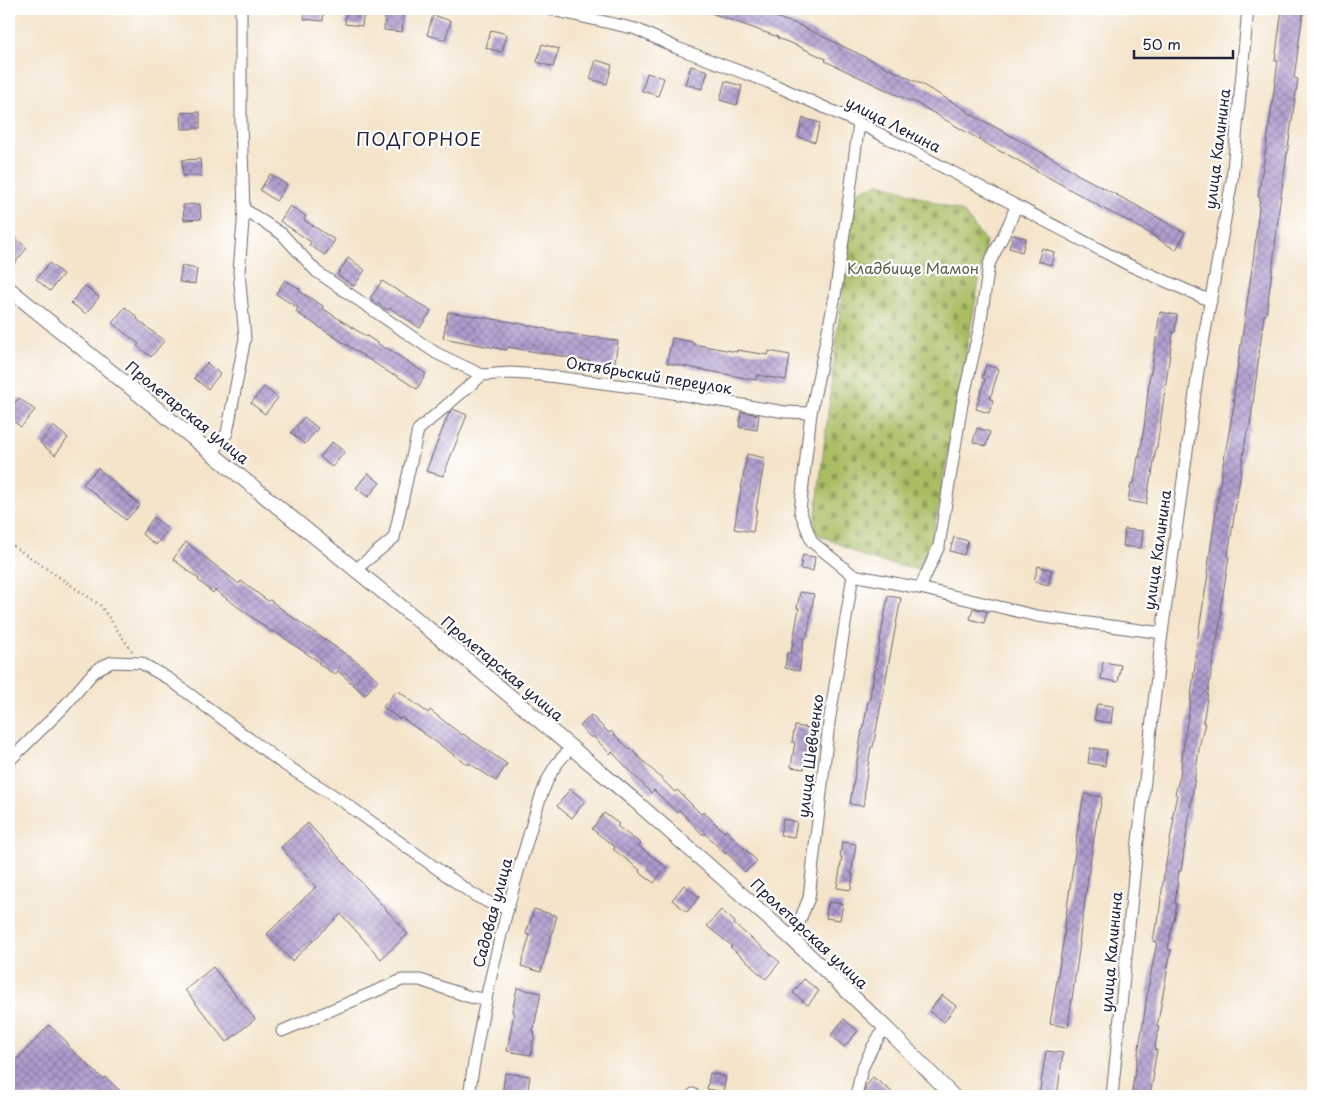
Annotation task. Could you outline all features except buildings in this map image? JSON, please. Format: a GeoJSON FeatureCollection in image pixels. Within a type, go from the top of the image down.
{"type":"FeatureCollection","features":[{"type":"Feature","properties":{"kind":"street"},"geometry":{"type":"LineString","coordinates":[[212,454],[227,433],[245,338],[240,272],[244,209],[241,122],[241,9]]}},
{"type":"Feature","properties":{"kind":"street","name":"улица Ленина"},"geometry":{"type":"LineString","coordinates":[[548,9],[636,29],[677,48],[768,82],[859,123],[1129,265],[1211,301]]}},
{"type":"Feature","properties":{"kind":"street","name":"улица Калинина"},"geometry":{"type":"LineString","coordinates":[[1112,1096],[1135,867],[1162,632],[1198,371],[1232,180],[1248,9]]}},
{"type":"Feature","properties":{"kind":"street"},"geometry":{"type":"LineString","coordinates":[[859,123],[835,296],[811,413],[800,511],[812,542],[853,576],[920,588],[1036,616],[1162,632]]}},
{"type":"Feature","properties":{"kind":"street"},"geometry":{"type":"LineString","coordinates":[[920,588],[939,546],[962,404],[980,326],[989,264],[1016,206]]}},
{"type":"Feature","properties":{"kind":"street","name":"Октябрьский переулок"},"geometry":{"type":"LineString","coordinates":[[244,209],[282,234],[317,272],[436,353],[482,375],[510,373],[541,375],[648,389],[785,412],[811,413]]}},
{"type":"Feature","properties":{"kind":"street","name":"Пролетарская улица"},"geometry":{"type":"LineString","coordinates":[[9,289],[467,660],[634,800],[792,939],[885,1027],[953,1096]]}},
{"type":"Feature","properties":{"kind":"street"},"geometry":{"type":"LineString","coordinates":[[355,570],[394,538],[418,430],[482,375]]}},
{"type":"Feature","properties":{"kind":"street","name":"улица Шевченко"},"geometry":{"type":"LineString","coordinates":[[792,939],[809,898],[829,724],[853,576]]}},
{"type":"Feature","properties":{"kind":"street"},"geometry":{"type":"LineString","coordinates":[[9,761],[63,708],[92,674],[101,667],[112,662],[141,663],[169,679],[282,763],[342,801],[474,895],[492,904],[507,908]]}},
{"type":"Feature","properties":{"kind":"street","name":"Садовая улица"},"geometry":{"type":"LineString","coordinates":[[469,1096],[474,1058],[486,998],[507,908],[543,789],[556,765],[571,748]]}},
{"type":"Feature","properties":{"kind":"street"},"geometry":{"type":"LineString","coordinates":[[282,1031],[402,980],[420,980],[470,997],[486,998]]}},
{"type":"Feature","properties":{"kind":"street"},"geometry":{"type":"LineString","coordinates":[[856,1096],[862,1069],[885,1027]]}},
{"type":"Feature","properties":{"kind":"path"},"geometry":{"type":"LineString","coordinates":[[9,544],[100,605],[141,663]]}},
{"type":"Feature","properties":{"kind":"green space","name":"Кладбище Мамон"},"geometry":{"type":"Polygon","coordinates":[[[880,183],[963,212],[986,242],[932,541],[919,570],[869,559],[814,532],[854,193],[880,183]]]}},
{"type":"Feature","properties":{"kind":"district","name":"ПОДГОРНОЕ"},"geometry":{"type":"Point","coordinates":[419,140]}}]}
